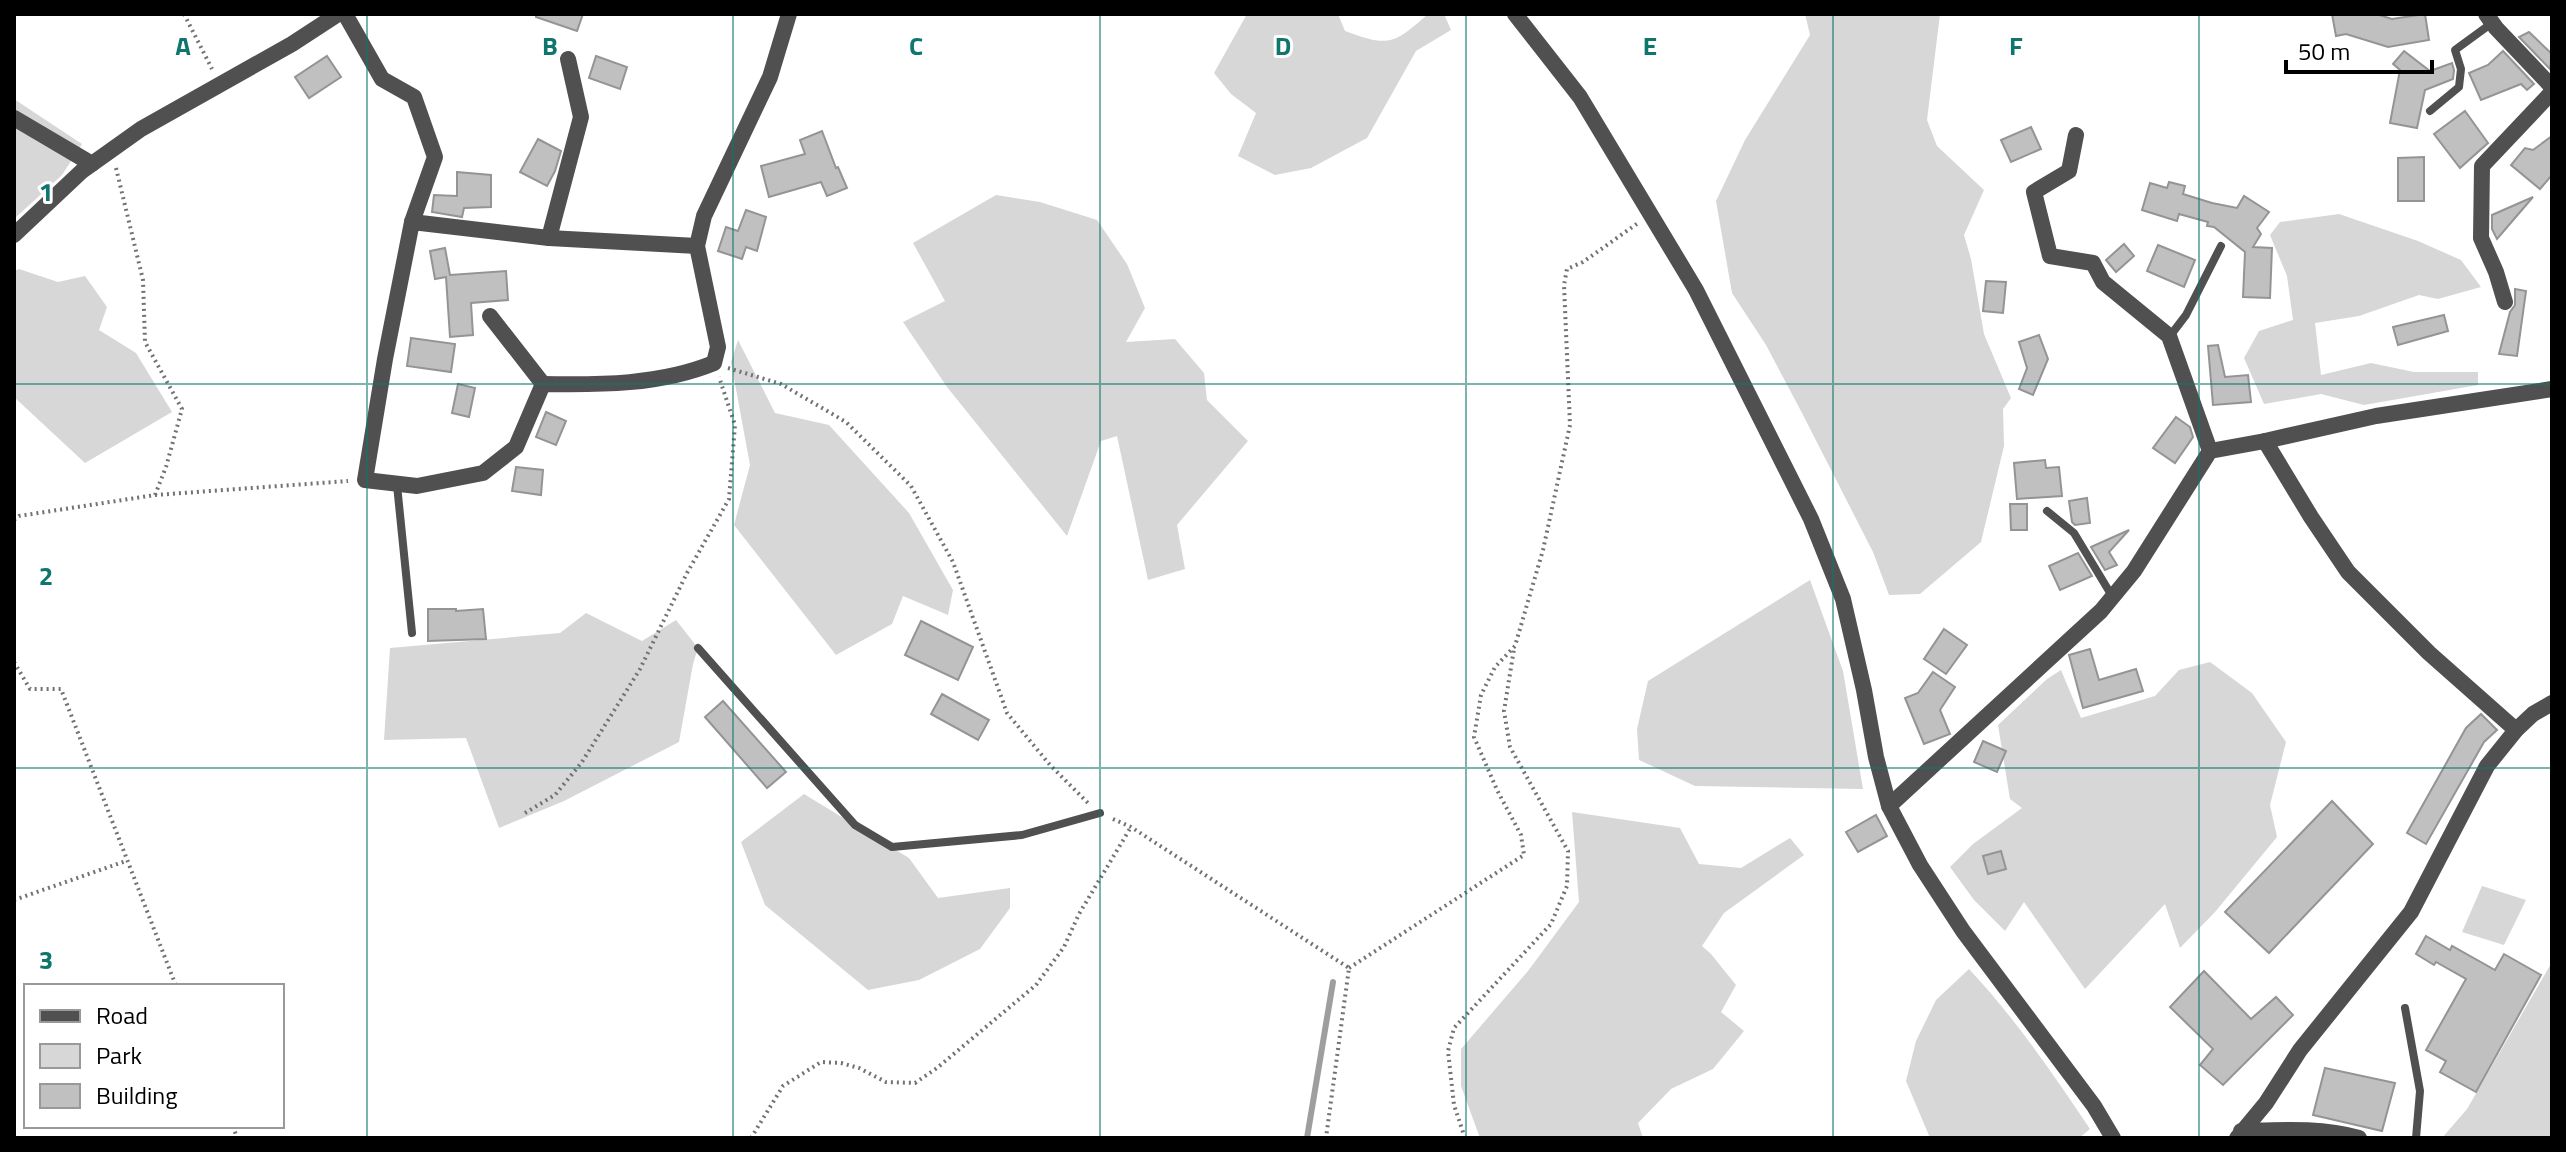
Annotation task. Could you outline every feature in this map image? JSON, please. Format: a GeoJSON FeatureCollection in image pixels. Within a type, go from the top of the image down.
{"type":"FeatureCollection","features":[{"type":"Feature","properties":{"kind":"street"},"geometry":{"type":"LineString","coordinates":[[14,235],[92,164],[141,129],[292,44],[338,14]]}},
{"type":"Feature","properties":{"kind":"street"},"geometry":{"type":"LineString","coordinates":[[345,14],[382,79],[414,97],[435,157],[412,222],[365,480],[417,486],[483,473],[516,447],[543,384]]}},
{"type":"Feature","properties":{"kind":"street"},"geometry":{"type":"LineString","coordinates":[[543,384],[602,385],[688,374],[714,363],[718,347],[697,246],[704,216],[770,77],[789,14]]}},
{"type":"Feature","properties":{"kind":"street"},"geometry":{"type":"LineString","coordinates":[[1515,14],[1580,97],[1696,290],[1811,519],[1843,599],[1889,806],[1920,865],[1963,931],[2094,1106],[2113,1138]]}},
{"type":"Feature","properties":{"kind":"street"},"geometry":{"type":"LineString","coordinates":[[2489,19],[2552,90],[2482,166],[2481,238],[2505,302]]}},
{"type":"Feature","properties":{"kind":"street"},"geometry":{"type":"LineString","coordinates":[[549,238],[581,117],[568,59]]}},
{"type":"Feature","properties":{"kind":"street"},"geometry":{"type":"LineString","coordinates":[[14,118],[92,164]]}},
{"type":"Feature","properties":{"kind":"street"},"geometry":{"type":"LineString","coordinates":[[2076,135],[2069,171],[2034,192],[2050,256],[2093,263],[2103,282],[2169,336],[2210,451]]}},
{"type":"Feature","properties":{"kind":"street"},"geometry":{"type":"LineString","coordinates":[[412,222],[549,238],[697,246]]}},
{"type":"Feature","properties":{"kind":"street"},"geometry":{"type":"LineString","coordinates":[[490,316],[543,384]]}},
{"type":"Feature","properties":{"kind":"street"},"geometry":{"type":"LineString","coordinates":[[1889,806],[2101,611],[2134,571],[2210,451],[2376,416],[2552,389]]}},
{"type":"Feature","properties":{"kind":"street"},"geometry":{"type":"LineString","coordinates":[[2265,441],[2348,572],[2429,653],[2516,730]]}},
{"type":"Feature","properties":{"kind":"street"},"geometry":{"type":"LineString","coordinates":[[2239,1135],[2266,1103],[2300,1050],[2411,912],[2487,766],[2516,730],[2533,714],[2552,703]]}},
{"type":"Feature","properties":{"kind":"street"},"geometry":{"type":"LineString","coordinates":[[2239,1135],[2328,1132],[2359,1138]]}},
{"type":"Feature","properties":{"kind":"lane"},"geometry":{"type":"LineString","coordinates":[[2430,111],[2459,87],[2461,69],[2455,50],[2489,19]]}},
{"type":"Feature","properties":{"kind":"lane"},"geometry":{"type":"LineString","coordinates":[[2169,336],[2186,315],[2221,246]]}},
{"type":"Feature","properties":{"kind":"lane"},"geometry":{"type":"LineString","coordinates":[[396,484],[412,633]]}},
{"type":"Feature","properties":{"kind":"lane"},"geometry":{"type":"LineString","coordinates":[[2047,511],[2074,533],[2113,597]]}},
{"type":"Feature","properties":{"kind":"lane"},"geometry":{"type":"LineString","coordinates":[[698,648],[855,825],[892,847],[1022,835],[1100,813]]}},
{"type":"Feature","properties":{"kind":"lane"},"geometry":{"type":"LineString","coordinates":[[2405,1008],[2420,1091],[2416,1138]]}},
{"type":"Feature","properties":{"kind":"path"},"geometry":{"type":"LineString","coordinates":[[184,14],[220,86]]}},
{"type":"Feature","properties":{"kind":"path"},"geometry":{"type":"LineString","coordinates":[[111,151],[143,280],[145,342],[182,409],[155,495]]}},
{"type":"Feature","properties":{"kind":"path"},"geometry":{"type":"LineString","coordinates":[[1465,1138],[1454,1105],[1448,1051],[1454,1028],[1551,924],[1567,886],[1568,851],[1510,747],[1504,711],[1515,646],[1543,550],[1570,425],[1564,285],[1567,269],[1583,262],[1650,214]]}},
{"type":"Feature","properties":{"kind":"path"},"geometry":{"type":"LineString","coordinates":[[714,363],[781,384],[846,422],[911,486],[953,562],[1007,713],[1050,765],[1100,813],[1131,827],[1349,968]]}},
{"type":"Feature","properties":{"kind":"path"},"geometry":{"type":"LineString","coordinates":[[525,813],[555,795],[582,762],[640,669],[687,573],[729,499],[735,425],[714,363]]}},
{"type":"Feature","properties":{"kind":"path"},"geometry":{"type":"LineString","coordinates":[[14,520],[19,516],[155,495],[365,480]]}},
{"type":"Feature","properties":{"kind":"path"},"geometry":{"type":"LineString","coordinates":[[1326,1138],[1349,968],[1524,855],[1521,835],[1474,737],[1481,695],[1495,667],[1515,646]]}},
{"type":"Feature","properties":{"kind":"path"},"geometry":{"type":"LineString","coordinates":[[14,662],[30,689],[61,689],[175,984]]}},
{"type":"Feature","properties":{"kind":"path"},"geometry":{"type":"LineString","coordinates":[[751,1138],[783,1086],[821,1062],[859,1068],[886,1082],[915,1083],[937,1068],[1036,985],[1064,947],[1079,914],[1131,827]]}},
{"type":"Feature","properties":{"kind":"path"},"geometry":{"type":"LineString","coordinates":[[14,900],[126,861]]}},
{"type":"Feature","properties":{"kind":"green space"},"geometry":{"type":"Polygon","coordinates":[[[1247,14],[1338,14],[1345,31],[1381,41],[1398,37],[1428,14],[1444,14],[1451,30],[1416,51],[1367,138],[1311,168],[1275,175],[1238,156],[1256,113],[1231,94],[1214,73],[1247,14]]]}},
{"type":"Feature","properties":{"kind":"green space"},"geometry":{"type":"Polygon","coordinates":[[[1805,14],[1940,14],[1927,120],[1937,146],[1984,190],[1964,235],[1984,334],[2011,398],[2003,409],[2004,446],[1981,542],[1920,594],[1889,595],[1873,552],[1802,413],[1766,345],[1732,293],[1716,201],[1745,140],[1810,35],[1805,14]]]}},
{"type":"Feature","properties":{"kind":"green space"},"geometry":{"type":"Polygon","coordinates":[[[14,99],[82,144],[62,175],[14,219],[14,99]]]}},
{"type":"Feature","properties":{"kind":"green space"},"geometry":{"type":"Polygon","coordinates":[[[996,195],[1040,202],[1097,220],[1127,264],[1145,308],[1126,342],[1175,339],[1204,373],[1207,400],[1248,441],[1177,525],[1185,569],[1148,580],[1117,436],[1101,441],[1067,536],[947,387],[903,322],[945,301],[913,243],[996,195]]]}},
{"type":"Feature","properties":{"kind":"green space"},"geometry":{"type":"Polygon","coordinates":[[[2339,214],[2418,241],[2461,260],[2481,287],[2438,299],[2419,295],[2359,316],[2315,323],[2321,375],[2371,363],[2414,372],[2478,372],[2478,385],[2364,405],[2321,394],[2264,404],[2244,358],[2259,331],[2293,320],[2287,276],[2270,235],[2280,222],[2339,214]]]}},
{"type":"Feature","properties":{"kind":"green space"},"geometry":{"type":"Polygon","coordinates":[[[19,269],[58,282],[85,276],[107,307],[99,330],[136,353],[172,412],[85,463],[14,397],[14,271],[19,269]]]}},
{"type":"Feature","properties":{"kind":"green space"},"geometry":{"type":"Polygon","coordinates":[[[738,340],[775,413],[829,425],[909,513],[953,590],[948,615],[903,596],[892,624],[836,655],[734,525],[750,465],[731,362],[738,340]]]}},
{"type":"Feature","properties":{"kind":"green space"},"geometry":{"type":"Polygon","coordinates":[[[1810,580],[1843,671],[1863,789],[1695,786],[1639,760],[1637,729],[1648,681],[1810,580]]]}},
{"type":"Feature","properties":{"kind":"green space"},"geometry":{"type":"Polygon","coordinates":[[[586,613],[642,641],[676,620],[698,648],[679,742],[564,801],[499,828],[466,738],[384,740],[390,648],[560,633],[586,613]]]}},
{"type":"Feature","properties":{"kind":"green space"},"geometry":{"type":"Polygon","coordinates":[[[2210,662],[2252,693],[2286,742],[2270,805],[2277,837],[2215,912],[2180,948],[2165,904],[2085,989],[2024,902],[2005,931],[1974,900],[1950,867],[1973,844],[2022,808],[2010,799],[1998,725],[2047,679],[2061,670],[2081,718],[2155,696],[2179,670],[2210,662]]]}},
{"type":"Feature","properties":{"kind":"green space"},"geometry":{"type":"Polygon","coordinates":[[[804,794],[909,858],[938,898],[1010,888],[1010,908],[980,949],[919,980],[868,990],[765,905],[741,842],[804,794]]]}},
{"type":"Feature","properties":{"kind":"green space"},"geometry":{"type":"Polygon","coordinates":[[[1572,812],[1680,828],[1699,864],[1741,868],[1790,838],[1804,855],[1724,913],[1702,946],[1736,985],[1721,1012],[1744,1031],[1713,1069],[1671,1089],[1638,1123],[1643,1138],[1480,1138],[1461,1086],[1461,1049],[1528,971],[1579,902],[1572,812]]]}},
{"type":"Feature","properties":{"kind":"green space"},"geometry":{"type":"Polygon","coordinates":[[[2482,886],[2526,900],[2504,945],[2462,932],[2482,886]]]}},
{"type":"Feature","properties":{"kind":"green space"},"geometry":{"type":"Polygon","coordinates":[[[2552,962],[2552,1138],[2442,1138],[2467,1109],[2552,962]]]}},
{"type":"Feature","properties":{"kind":"green space"},"geometry":{"type":"Polygon","coordinates":[[[1969,969],[2018,1027],[2090,1129],[2079,1138],[1930,1138],[1906,1081],[1916,1041],[1936,1000],[1969,969]]]}},
{"type":"Feature","properties":{"kind":"building"},"geometry":{"type":"Polygon","coordinates":[[[536,14],[583,14],[577,31],[536,17],[536,14]]]}},
{"type":"Feature","properties":{"kind":"building"},"geometry":{"type":"Polygon","coordinates":[[[2332,14],[2376,14],[2392,19],[2425,14],[2429,40],[2388,47],[2346,34],[2336,36],[2332,14]]]}},
{"type":"Feature","properties":{"kind":"building"},"geometry":{"type":"Polygon","coordinates":[[[2529,32],[2552,54],[2550,69],[2519,37],[2529,32]]]}},
{"type":"Feature","properties":{"kind":"building"},"geometry":{"type":"Polygon","coordinates":[[[2404,51],[2430,71],[2452,63],[2454,70],[2453,79],[2425,90],[2417,128],[2390,123],[2400,70],[2393,64],[2404,51]]]}},
{"type":"Feature","properties":{"kind":"building"},"geometry":{"type":"Polygon","coordinates":[[[2503,51],[2534,84],[2527,90],[2521,84],[2481,100],[2469,73],[2488,65],[2503,51]]]}},
{"type":"Feature","properties":{"kind":"building"},"geometry":{"type":"Polygon","coordinates":[[[327,56],[341,77],[309,98],[295,77],[327,56]]]}},
{"type":"Feature","properties":{"kind":"building"},"geometry":{"type":"Polygon","coordinates":[[[596,56],[627,67],[620,89],[589,78],[596,56]]]}},
{"type":"Feature","properties":{"kind":"building"},"geometry":{"type":"Polygon","coordinates":[[[2465,111],[2488,143],[2460,168],[2434,134],[2465,111]]]}},
{"type":"Feature","properties":{"kind":"building"},"geometry":{"type":"Polygon","coordinates":[[[2031,127],[2041,149],[2011,162],[2001,140],[2031,127]]]}},
{"type":"Feature","properties":{"kind":"building"},"geometry":{"type":"Polygon","coordinates":[[[822,131],[847,188],[827,196],[821,182],[769,197],[761,166],[805,154],[800,140],[822,131]]]}},
{"type":"Feature","properties":{"kind":"building"},"geometry":{"type":"Polygon","coordinates":[[[2552,136],[2552,175],[2540,189],[2511,165],[2525,148],[2533,150],[2552,136]]]}},
{"type":"Feature","properties":{"kind":"building"},"geometry":{"type":"Polygon","coordinates":[[[538,139],[561,151],[547,186],[520,172],[538,139]]]}},
{"type":"Feature","properties":{"kind":"building"},"geometry":{"type":"Polygon","coordinates":[[[2424,157],[2424,201],[2398,201],[2398,158],[2424,157]]]}},
{"type":"Feature","properties":{"kind":"building"},"geometry":{"type":"Polygon","coordinates":[[[457,172],[491,175],[491,207],[464,208],[462,217],[432,212],[434,195],[457,196],[457,172]]]}},
{"type":"Feature","properties":{"kind":"building"},"geometry":{"type":"Polygon","coordinates":[[[2169,182],[2185,186],[2183,194],[2237,208],[2244,196],[2269,212],[2257,228],[2261,234],[2253,247],[2272,248],[2270,298],[2243,297],[2245,252],[2214,227],[2207,226],[2208,222],[2179,214],[2177,221],[2142,210],[2150,183],[2167,188],[2169,182]]]}},
{"type":"Feature","properties":{"kind":"building"},"geometry":{"type":"Polygon","coordinates":[[[2533,197],[2497,239],[2492,229],[2492,215],[2533,197]]]}},
{"type":"Feature","properties":{"kind":"building"},"geometry":{"type":"Polygon","coordinates":[[[746,210],[766,217],[757,251],[746,247],[742,259],[718,251],[726,227],[738,231],[746,210]]]}},
{"type":"Feature","properties":{"kind":"building"},"geometry":{"type":"Polygon","coordinates":[[[2124,244],[2134,256],[2116,272],[2106,260],[2124,244]]]}},
{"type":"Feature","properties":{"kind":"building"},"geometry":{"type":"Polygon","coordinates":[[[2158,245],[2195,260],[2184,287],[2147,271],[2158,245]]]}},
{"type":"Feature","properties":{"kind":"building"},"geometry":{"type":"Polygon","coordinates":[[[445,248],[450,275],[506,271],[508,300],[471,303],[473,335],[450,337],[446,277],[435,279],[430,251],[445,248]]]}},
{"type":"Feature","properties":{"kind":"building"},"geometry":{"type":"Polygon","coordinates":[[[1986,281],[2006,282],[2003,313],[1983,311],[1986,281]]]}},
{"type":"Feature","properties":{"kind":"building"},"geometry":{"type":"Polygon","coordinates":[[[2515,289],[2526,291],[2517,356],[2499,354],[2510,312],[2515,305],[2515,289]]]}},
{"type":"Feature","properties":{"kind":"building"},"geometry":{"type":"Polygon","coordinates":[[[2444,315],[2448,331],[2398,345],[2393,327],[2444,315]]]}},
{"type":"Feature","properties":{"kind":"building"},"geometry":{"type":"Polygon","coordinates":[[[2039,335],[2048,359],[2033,395],[2019,389],[2027,368],[2019,342],[2039,335]]]}},
{"type":"Feature","properties":{"kind":"building"},"geometry":{"type":"Polygon","coordinates":[[[411,338],[455,344],[451,372],[407,366],[411,338]]]}},
{"type":"Feature","properties":{"kind":"building"},"geometry":{"type":"Polygon","coordinates":[[[2218,345],[2225,377],[2248,375],[2251,402],[2213,405],[2208,346],[2218,345]]]}},
{"type":"Feature","properties":{"kind":"building"},"geometry":{"type":"Polygon","coordinates":[[[458,384],[475,388],[469,417],[452,413],[458,384]]]}},
{"type":"Feature","properties":{"kind":"building"},"geometry":{"type":"Polygon","coordinates":[[[546,412],[566,421],[556,445],[536,437],[546,412]]]}},
{"type":"Feature","properties":{"kind":"building"},"geometry":{"type":"Polygon","coordinates":[[[2176,417],[2190,427],[2193,437],[2175,463],[2153,448],[2176,417]]]}},
{"type":"Feature","properties":{"kind":"building"},"geometry":{"type":"Polygon","coordinates":[[[2045,460],[2046,468],[2059,467],[2062,496],[2017,499],[2014,463],[2045,460]]]}},
{"type":"Feature","properties":{"kind":"building"},"geometry":{"type":"Polygon","coordinates":[[[516,467],[543,470],[541,495],[512,491],[516,467]]]}},
{"type":"Feature","properties":{"kind":"building"},"geometry":{"type":"Polygon","coordinates":[[[2087,498],[2090,523],[2075,525],[2069,501],[2087,498]]]}},
{"type":"Feature","properties":{"kind":"building"},"geometry":{"type":"Polygon","coordinates":[[[2010,504],[2027,504],[2027,530],[2011,530],[2010,504]]]}},
{"type":"Feature","properties":{"kind":"building"},"geometry":{"type":"Polygon","coordinates":[[[2129,530],[2109,552],[2117,565],[2105,570],[2091,547],[2129,530]]]}},
{"type":"Feature","properties":{"kind":"building"},"geometry":{"type":"Polygon","coordinates":[[[2078,553],[2092,576],[2060,590],[2049,566],[2078,553]]]}},
{"type":"Feature","properties":{"kind":"building"},"geometry":{"type":"Polygon","coordinates":[[[428,609],[483,609],[486,639],[428,641],[428,609]]]}},
{"type":"Feature","properties":{"kind":"building"},"geometry":{"type":"Polygon","coordinates":[[[921,621],[973,647],[958,680],[905,655],[921,621]]]}},
{"type":"Feature","properties":{"kind":"building"},"geometry":{"type":"Polygon","coordinates":[[[1944,629],[1967,645],[1946,674],[1924,659],[1944,629]]]}},
{"type":"Feature","properties":{"kind":"building"},"geometry":{"type":"Polygon","coordinates":[[[2090,649],[2099,680],[2136,669],[2143,691],[2083,708],[2069,655],[2090,649]]]}},
{"type":"Feature","properties":{"kind":"building"},"geometry":{"type":"Polygon","coordinates":[[[1933,672],[1955,687],[1940,710],[1950,734],[1924,744],[1905,698],[1918,693],[1933,672]]]}},
{"type":"Feature","properties":{"kind":"building"},"geometry":{"type":"Polygon","coordinates":[[[942,694],[989,720],[978,740],[931,714],[942,694]]]}},
{"type":"Feature","properties":{"kind":"building"},"geometry":{"type":"Polygon","coordinates":[[[723,701],[786,772],[767,788],[705,717],[723,701]]]}},
{"type":"Feature","properties":{"kind":"building"},"geometry":{"type":"Polygon","coordinates":[[[2481,714],[2497,730],[2484,742],[2426,844],[2407,833],[2466,728],[2481,714]]]}},
{"type":"Feature","properties":{"kind":"building"},"geometry":{"type":"Polygon","coordinates":[[[1983,741],[2006,751],[1997,772],[1974,762],[1983,741]]]}},
{"type":"Feature","properties":{"kind":"building"},"geometry":{"type":"Polygon","coordinates":[[[2332,801],[2373,844],[2269,953],[2225,912],[2332,801]]]}},
{"type":"Feature","properties":{"kind":"building"},"geometry":{"type":"Polygon","coordinates":[[[1876,815],[1887,836],[1858,852],[1846,832],[1876,815]]]}},
{"type":"Feature","properties":{"kind":"building"},"geometry":{"type":"Polygon","coordinates":[[[2001,851],[2006,869],[1988,874],[1983,856],[2001,851]]]}},
{"type":"Feature","properties":{"kind":"building"},"geometry":{"type":"Polygon","coordinates":[[[2426,936],[2450,950],[2452,946],[2495,970],[2504,954],[2541,975],[2476,1092],[2440,1072],[2446,1061],[2426,1050],[2466,979],[2416,954],[2426,936]]]}},
{"type":"Feature","properties":{"kind":"building"},"geometry":{"type":"Polygon","coordinates":[[[2204,971],[2251,1019],[2276,997],[2293,1015],[2223,1085],[2200,1065],[2213,1049],[2170,1007],[2204,971]]]}},
{"type":"Feature","properties":{"kind":"building"},"geometry":{"type":"Polygon","coordinates":[[[2325,1068],[2395,1083],[2382,1131],[2313,1115],[2325,1068]]]}},
{"type":"Feature","properties":{"kind":"waterway"},"geometry":{"type":"LineString","coordinates":[[1307,1138],[1333,982]]}}]}
